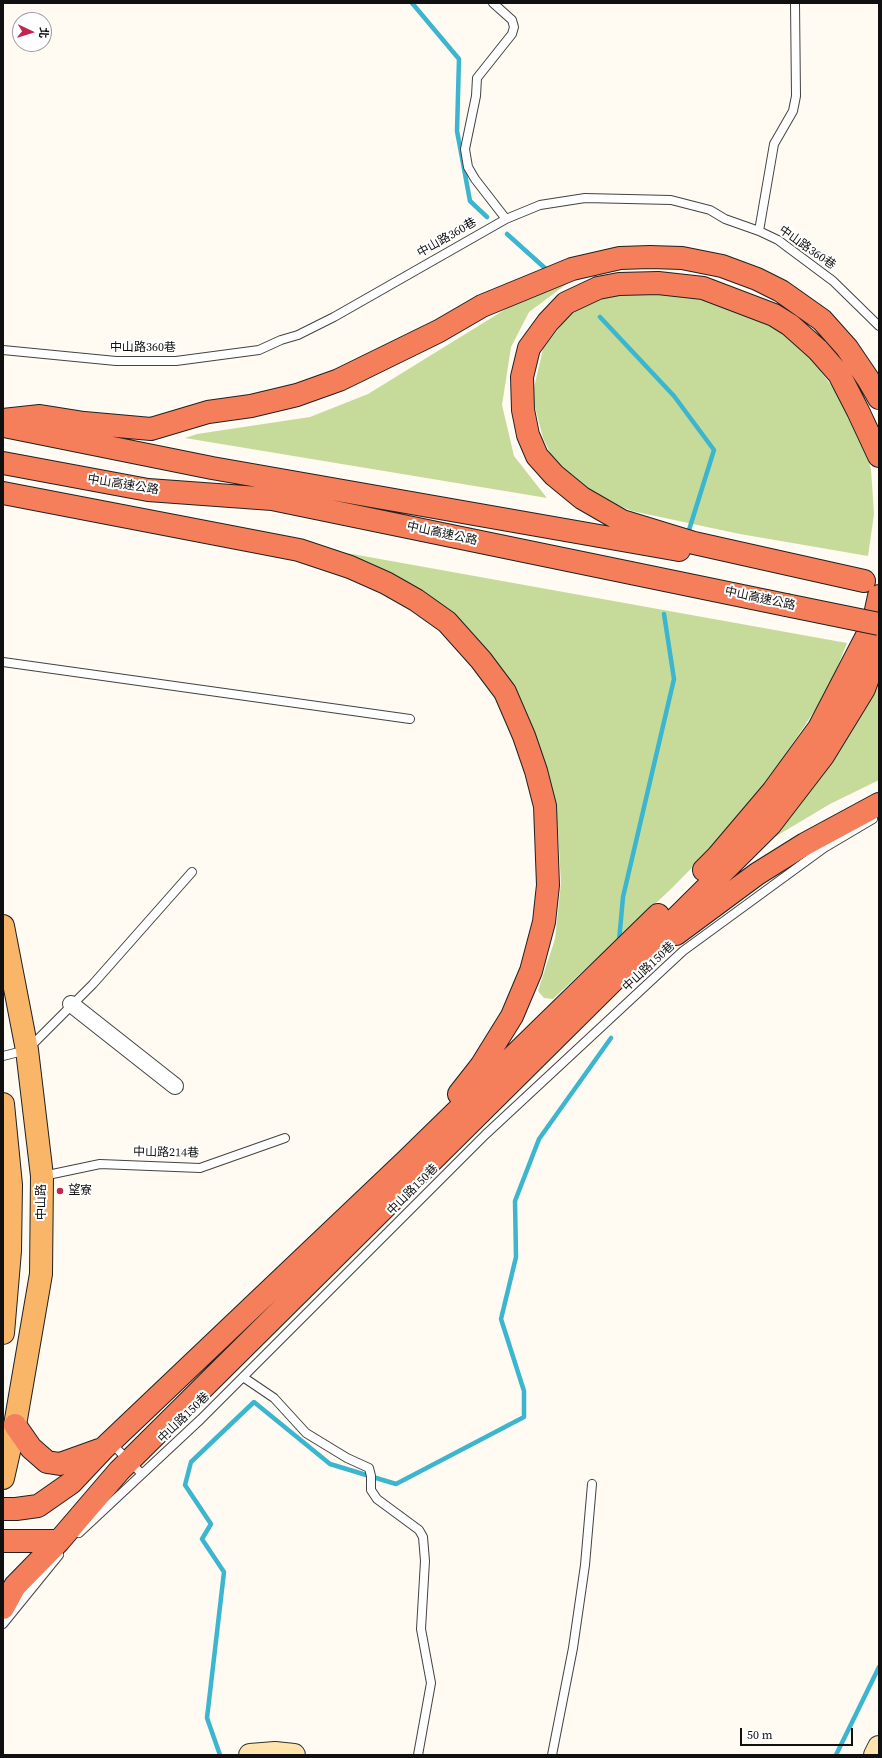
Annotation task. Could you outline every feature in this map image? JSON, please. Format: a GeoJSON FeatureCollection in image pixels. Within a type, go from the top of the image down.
{"type":"FeatureCollection","features":[{"type":"Feature","properties":{"kind":"highway"},"geometry":{"type":"LineString","coordinates":[[3,420],[40,416],[84,423],[150,428],[208,412],[252,406],[297,396],[339,380],[426,337],[482,306],[572,269],[620,258],[650,257],[682,258],[722,266],[757,279],[782,291],[822,320],[847,348],[879,398]]}},
{"type":"Feature","properties":{"kind":"highway"},"geometry":{"type":"LineString","coordinates":[[3,1509],[38,1506],[71,1483],[108,1445],[406,1161],[717,857],[773,791],[819,728],[873,624],[874,587],[694,543],[622,521],[582,498],[554,475],[537,456],[528,435],[523,410],[522,377],[529,348],[548,322],[566,303],[598,288],[619,284],[658,283],[703,288],[774,315],[790,325],[818,350],[839,374],[862,418],[879,456]]}},
{"type":"Feature","properties":{"kind":"highway","name":"中山高速公路"},"geometry":{"type":"LineString","coordinates":[[3,426],[212,468],[874,587]]}},
{"type":"Feature","properties":{"kind":"highway","name":"中山高速公路"},"geometry":{"type":"LineString","coordinates":[[3,464],[148,490],[272,499],[879,624]]}},
{"type":"Feature","properties":{"kind":"highway"},"geometry":{"type":"LineString","coordinates":[[3,493],[299,550],[350,567],[386,583],[416,600],[447,622],[481,660],[505,692],[524,736],[536,771],[545,806],[548,885],[544,922],[531,971],[512,1016],[481,1066],[406,1161]]}},
{"type":"Feature","properties":{"kind":"highway"},"geometry":{"type":"LineString","coordinates":[[3,1608],[15,1586],[66,1543],[136,1468],[630,964],[770,825],[822,756],[860,695],[879,648]]}},
{"type":"Feature","properties":{"kind":"highway"},"geometry":{"type":"LineString","coordinates":[[630,964],[647,956],[757,874],[805,844],[879,804]]}},
{"type":"Feature","properties":{"kind":"highway"},"geometry":{"type":"LineString","coordinates":[[15,1425],[31,1448],[47,1462],[60,1464],[108,1445]]}},
{"type":"Feature","properties":{"kind":"highway"},"geometry":{"type":"LineString","coordinates":[[3,1541],[66,1543]]}},
{"type":"Feature","properties":{"kind":"main road","name":"中山路"},"geometry":{"type":"LineString","coordinates":[[3,926],[28,1050],[42,1176],[42,1274],[15,1425],[3,1478]]}},
{"type":"Feature","properties":{"kind":"main road"},"geometry":{"type":"LineString","coordinates":[[3,1104],[11,1186],[10,1252],[3,1333]]}},
{"type":"Feature","properties":{"kind":"street"},"geometry":{"type":"LineString","coordinates":[[71,1004],[175,1086]]}},
{"type":"Feature","properties":{"kind":"street"},"geometry":{"type":"LineString","coordinates":[[875,1755],[879,1747]]}},
{"type":"Feature","properties":{"kind":"street"},"geometry":{"type":"LineString","coordinates":[[250,1755],[275,1753],[294,1755]]}},
{"type":"Feature","properties":{"kind":"lane"},"geometry":{"type":"LineString","coordinates":[[493,3],[512,20],[514,27],[512,34],[477,78],[476,96],[465,149],[468,167],[475,179],[506,219]]}},
{"type":"Feature","properties":{"kind":"lane"},"geometry":{"type":"LineString","coordinates":[[759,231],[774,144],[793,111],[796,96],[796,3]]}},
{"type":"Feature","properties":{"kind":"lane","name":"中山路360巷"},"geometry":{"type":"LineString","coordinates":[[3,350],[124,361],[176,361],[259,350],[281,340],[298,335],[334,317],[506,219],[540,205],[585,198],[671,200],[710,210],[725,219],[759,231],[778,240],[833,281],[879,326]]}},
{"type":"Feature","properties":{"kind":"lane"},"geometry":{"type":"LineString","coordinates":[[3,662],[410,719]]}},
{"type":"Feature","properties":{"kind":"lane","name":"中山路150巷"},"geometry":{"type":"LineString","coordinates":[[136,1468],[243,1377],[485,1135],[683,951],[824,848],[879,816]]}},
{"type":"Feature","properties":{"kind":"lane"},"geometry":{"type":"LineString","coordinates":[[3,1056],[28,1050],[71,1004],[93,984],[192,872]]}},
{"type":"Feature","properties":{"kind":"lane","name":"中山路214巷"},"geometry":{"type":"LineString","coordinates":[[42,1176],[100,1164],[200,1168],[285,1138]]}},
{"type":"Feature","properties":{"kind":"lane"},"geometry":{"type":"LineString","coordinates":[[243,1377],[274,1398],[306,1433],[347,1458],[369,1468],[371,1476],[371,1490],[377,1499],[419,1530],[423,1537],[425,1561],[422,1580],[421,1629],[431,1683],[418,1755]]}},
{"type":"Feature","properties":{"kind":"lane"},"geometry":{"type":"LineString","coordinates":[[108,1445],[136,1468]]}},
{"type":"Feature","properties":{"kind":"lane"},"geometry":{"type":"LineString","coordinates":[[552,1755],[573,1648],[585,1565],[592,1484]]}},
{"type":"Feature","properties":{"kind":"lane"},"geometry":{"type":"LineString","coordinates":[[3,1624],[66,1543]]}},
{"type":"Feature","properties":{"kind":"green space"},"geometry":{"type":"Polygon","coordinates":[[[580,274],[529,312],[511,347],[502,405],[514,456],[547,498],[185,438],[197,434],[310,417],[368,394],[535,291],[580,274]]]}},
{"type":"Feature","properties":{"kind":"green space"},"geometry":{"type":"Polygon","coordinates":[[[646,291],[693,295],[775,326],[810,357],[836,392],[859,431],[871,469],[874,514],[868,556],[740,534],[632,511],[579,488],[556,465],[543,438],[532,396],[543,349],[569,315],[604,294],[646,291]]]}},
{"type":"Feature","properties":{"kind":"green space"},"geometry":{"type":"Polygon","coordinates":[[[341,552],[847,643],[833,678],[817,707],[763,788],[726,833],[672,888],[553,999],[544,998],[538,991],[555,939],[561,883],[558,830],[550,785],[508,679],[468,628],[423,593],[341,552]]]}},
{"type":"Feature","properties":{"kind":"green space"},"geometry":{"type":"Polygon","coordinates":[[[879,674],[879,780],[830,804],[763,844],[879,674]]]}},
{"type":"Feature","properties":{"kind":"waterway"},"geometry":{"type":"LineString","coordinates":[[412,3],[459,59],[457,131],[470,201],[487,217]]}},
{"type":"Feature","properties":{"kind":"waterway"},"geometry":{"type":"LineString","coordinates":[[507,234],[546,269]]}},
{"type":"Feature","properties":{"kind":"waterway"},"geometry":{"type":"LineString","coordinates":[[600,317],[674,396],[714,450],[689,530]]}},
{"type":"Feature","properties":{"kind":"waterway"},"geometry":{"type":"LineString","coordinates":[[619,941],[623,897],[674,679],[664,614]]}},
{"type":"Feature","properties":{"kind":"waterway"},"geometry":{"type":"LineString","coordinates":[[220,1755],[207,1718],[224,1572],[202,1539],[211,1524],[185,1485],[191,1462],[254,1402],[330,1464],[396,1484],[524,1417],[524,1391],[501,1319],[516,1257],[515,1201],[539,1139],[611,1038]]}},
{"type":"Feature","properties":{"kind":"waterway"},"geometry":{"type":"LineString","coordinates":[[836,1755],[879,1667]]}},
{"type":"Feature","properties":{"kind":"place","name":"望寮"},"geometry":{"type":"Point","coordinates":[60,1191]}}]}
